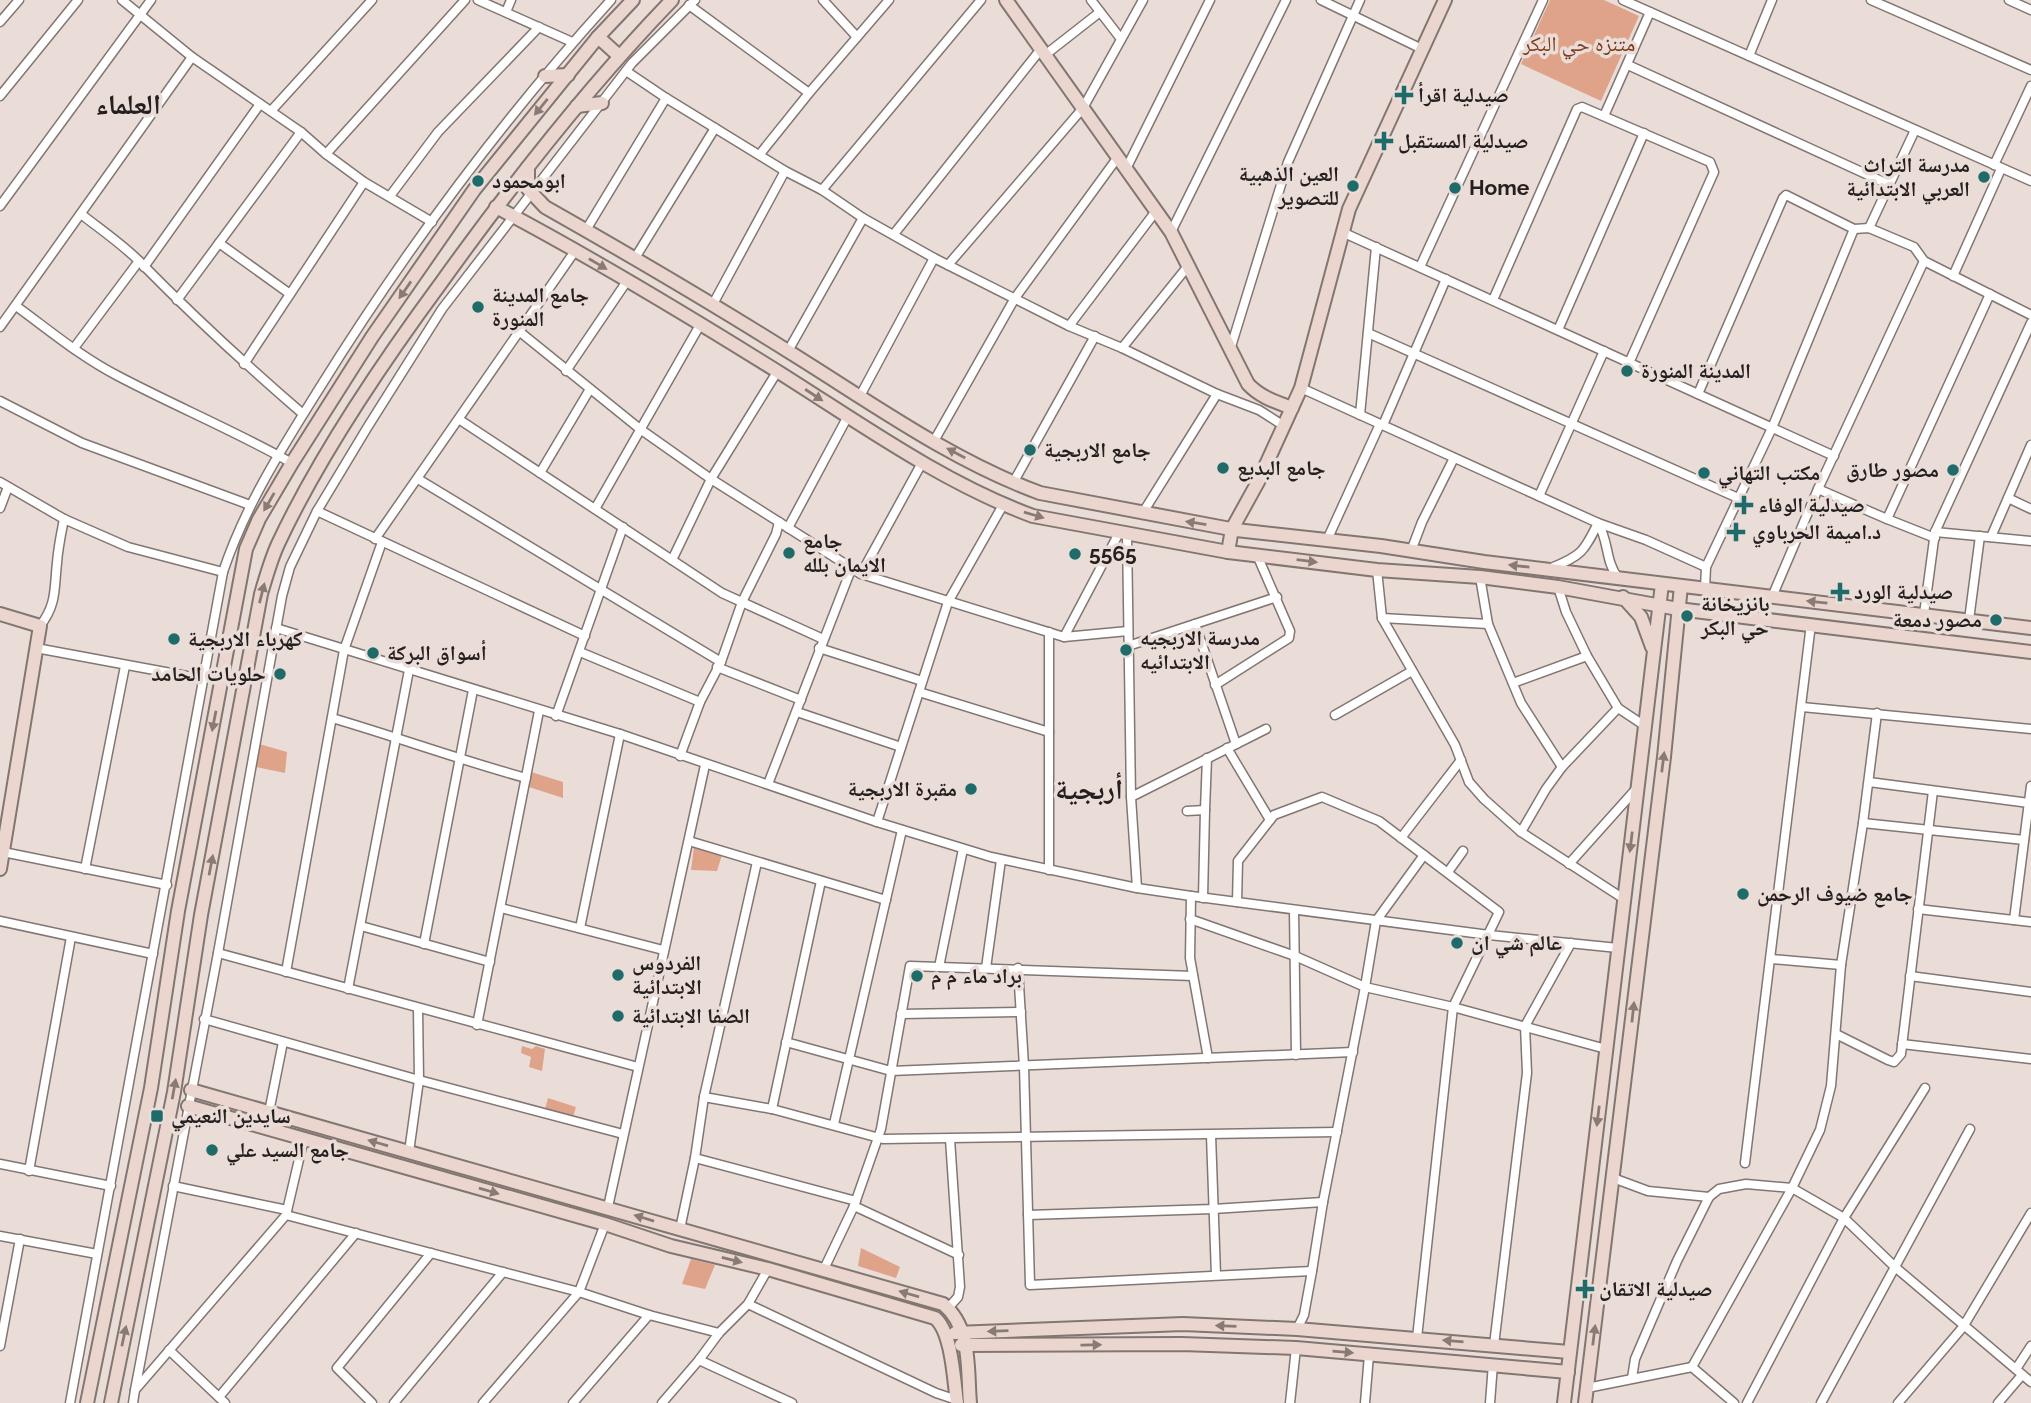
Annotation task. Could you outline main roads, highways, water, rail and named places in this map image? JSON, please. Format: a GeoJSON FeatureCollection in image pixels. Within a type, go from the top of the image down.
{"type":"FeatureCollection","features":[{"type":"Feature","properties":{"kind":"main road"},"geometry":{"type":"LineString","coordinates":[[87,1403],[151,1088],[177,911],[246,549],[259,519],[292,463],[372,337],[474,190],[598,37],[634,0]]}},
{"type":"Feature","properties":{"kind":"main road"},"geometry":{"type":"LineString","coordinates":[[111,1403],[174,1092],[201,915],[261,594],[277,546],[300,500],[392,350],[528,167],[618,55],[672,0]]}},
{"type":"Feature","properties":{"kind":"main road"},"geometry":{"type":"LineString","coordinates":[[1006,0],[1171,232],[1248,384],[1255,391],[1292,408]]}},
{"type":"Feature","properties":{"kind":"main road"},"geometry":{"type":"LineString","coordinates":[[1228,552],[1232,529],[1259,480],[1301,388],[1349,209],[1445,0]]}},
{"type":"Feature","properties":{"kind":"main road"},"geometry":{"type":"LineString","coordinates":[[598,37],[618,55]]}},
{"type":"Feature","properties":{"kind":"main road"},"geometry":{"type":"LineString","coordinates":[[545,76],[568,75]]}},
{"type":"Feature","properties":{"kind":"main road"},"geometry":{"type":"LineString","coordinates":[[577,106],[603,103]]}},
{"type":"Feature","properties":{"kind":"main road"},"geometry":{"type":"LineString","coordinates":[[528,167],[526,179],[531,194],[545,207],[713,304],[934,441],[1013,483],[1040,493],[1232,529],[2031,628]]}},
{"type":"Feature","properties":{"kind":"main road"},"geometry":{"type":"LineString","coordinates":[[496,207],[701,325],[923,461],[1003,505],[1033,516],[1228,552],[1377,570],[1480,577],[1622,597],[1678,609],[2031,652]]}},
{"type":"Feature","properties":{"kind":"main road"},"geometry":{"type":"LineString","coordinates":[[561,242],[572,222]]}},
{"type":"Feature","properties":{"kind":"main road"},"geometry":{"type":"LineString","coordinates":[[1564,1403],[1662,584]]}},
{"type":"Feature","properties":{"kind":"main road"},"geometry":{"type":"LineString","coordinates":[[1585,1403],[1630,1041],[1681,586]]}},
{"type":"Feature","properties":{"kind":"main road"},"geometry":{"type":"LineString","coordinates":[[1622,597],[1641,617],[1654,655]]}},
{"type":"Feature","properties":{"kind":"main road"},"geometry":{"type":"LineString","coordinates":[[1675,647],[1685,622],[1699,615],[1721,613]]}},
{"type":"Feature","properties":{"kind":"main road"},"geometry":{"type":"LineString","coordinates":[[0,614],[40,626],[0,869]]}},
{"type":"Feature","properties":{"kind":"main road"},"geometry":{"type":"LineString","coordinates":[[1908,635],[1924,614]]}},
{"type":"Feature","properties":{"kind":"main road"},"geometry":{"type":"LineString","coordinates":[[1649,694],[1670,696]]}},
{"type":"Feature","properties":{"kind":"main road"},"geometry":{"type":"LineString","coordinates":[[1607,1043],[1617,1049],[1627,1047],[1630,1041]]}},
{"type":"Feature","properties":{"kind":"main road"},"geometry":{"type":"LineString","coordinates":[[1601,1087],[1604,1081],[1613,1077],[1620,1079],[1624,1088]]}},
{"type":"Feature","properties":{"kind":"main road"},"geometry":{"type":"LineString","coordinates":[[191,1090],[943,1304],[952,1311],[963,1332],[966,1346],[961,1402]]}},
{"type":"Feature","properties":{"kind":"main road"},"geometry":{"type":"LineString","coordinates":[[188,1106],[935,1318],[942,1324],[948,1339],[961,1402]]}},
{"type":"Feature","properties":{"kind":"main road"},"geometry":{"type":"LineString","coordinates":[[448,1180],[451,1164]]}},
{"type":"Feature","properties":{"kind":"main road"},"geometry":{"type":"LineString","coordinates":[[797,1278],[802,1263]]}},
{"type":"Feature","properties":{"kind":"main road"},"geometry":{"type":"LineString","coordinates":[[948,1339],[963,1332],[1183,1324],[1297,1329],[1569,1352]]}},
{"type":"Feature","properties":{"kind":"main road"},"geometry":{"type":"LineString","coordinates":[[948,1339],[966,1346],[1182,1344],[1296,1348],[1568,1372]]}},
{"type":"Feature","properties":{"kind":"main road"},"geometry":{"type":"LineString","coordinates":[[92,1375],[103,1368],[111,1371],[115,1378]]}},
{"type":"Feature","properties":{"kind":"place","name":"صيدلية اقرأ"},"geometry":{"type":"Point","coordinates":[1404,95]}},
{"type":"Feature","properties":{"kind":"place","name":"صيدلية المستقبل"},"geometry":{"type":"Point","coordinates":[1384,141]}},
{"type":"Feature","properties":{"kind":"place","name":"مدرسة التراث العربي الابتدائية"},"geometry":{"type":"Point","coordinates":[1984,177]}},
{"type":"Feature","properties":{"kind":"place","name":"ابومحمود"},"geometry":{"type":"Point","coordinates":[478,181]}},
{"type":"Feature","properties":{"kind":"place","name":"العين الذهبية للتصوير"},"geometry":{"type":"Point","coordinates":[1353,186]}},
{"type":"Feature","properties":{"kind":"place","name":"Home"},"geometry":{"type":"Point","coordinates":[1455,188]}},
{"type":"Feature","properties":{"kind":"place","name":"جامع المدينة المنورة"},"geometry":{"type":"Point","coordinates":[478,307]}},
{"type":"Feature","properties":{"kind":"place","name":"المدينة المنورة"},"geometry":{"type":"Point","coordinates":[1627,371]}},
{"type":"Feature","properties":{"kind":"place","name":"جامع الاربجية"},"geometry":{"type":"Point","coordinates":[1030,450]}},
{"type":"Feature","properties":{"kind":"place","name":"جامع البديع"},"geometry":{"type":"Point","coordinates":[1223,468]}},
{"type":"Feature","properties":{"kind":"place","name":"مصور طارق"},"geometry":{"type":"Point","coordinates":[1953,470]}},
{"type":"Feature","properties":{"kind":"place","name":"مكتب التهاني"},"geometry":{"type":"Point","coordinates":[1704,473]}},
{"type":"Feature","properties":{"kind":"place","name":"صيدلية الوفاء"},"geometry":{"type":"Point","coordinates":[1744,505]}},
{"type":"Feature","properties":{"kind":"place","name":"د.اميمة الحرباوي"},"geometry":{"type":"Point","coordinates":[1736,532]}},
{"type":"Feature","properties":{"kind":"place","name":"جامع الايمان بلله"},"geometry":{"type":"Point","coordinates":[789,553]}},
{"type":"Feature","properties":{"kind":"place","name":"5565"},"geometry":{"type":"Point","coordinates":[1075,554]}},
{"type":"Feature","properties":{"kind":"place","name":"صيدلية الورد"},"geometry":{"type":"Point","coordinates":[1840,592]}},
{"type":"Feature","properties":{"kind":"place","name":"بانزيخانة حي البكر"},"geometry":{"type":"Point","coordinates":[1687,616]}},
{"type":"Feature","properties":{"kind":"place","name":"مصور دمعة"},"geometry":{"type":"Point","coordinates":[1996,620]}},
{"type":"Feature","properties":{"kind":"place","name":"كهرباء الاربجية"},"geometry":{"type":"Point","coordinates":[174,639]}},
{"type":"Feature","properties":{"kind":"place","name":"مدرسة الاربجيه الابتدائيه"},"geometry":{"type":"Point","coordinates":[1126,650]}},
{"type":"Feature","properties":{"kind":"place","name":"أسواق البركة"},"geometry":{"type":"Point","coordinates":[373,653]}},
{"type":"Feature","properties":{"kind":"place","name":"حلويات الحامد"},"geometry":{"type":"Point","coordinates":[280,674]}},
{"type":"Feature","properties":{"kind":"place","name":"مقبرة الاربجية"},"geometry":{"type":"Point","coordinates":[971,789]}},
{"type":"Feature","properties":{"kind":"place","name":"جامع ضيوف الرحمن"},"geometry":{"type":"Point","coordinates":[1743,894]}},
{"type":"Feature","properties":{"kind":"place","name":"عالم شي ان"},"geometry":{"type":"Point","coordinates":[1457,943]}},
{"type":"Feature","properties":{"kind":"place","name":"الفردوس الابتدائية"},"geometry":{"type":"Point","coordinates":[618,975]}},
{"type":"Feature","properties":{"kind":"place","name":"براد ماء م م"},"geometry":{"type":"Point","coordinates":[917,976]}},
{"type":"Feature","properties":{"kind":"place","name":"الصفا الابتدائية"},"geometry":{"type":"Point","coordinates":[618,1016]}},
{"type":"Feature","properties":{"kind":"place","name":"سايدين النعيمي"},"geometry":{"type":"Point","coordinates":[157,1116]}},
{"type":"Feature","properties":{"kind":"place","name":"جامع السيد علي"},"geometry":{"type":"Point","coordinates":[212,1150]}},
{"type":"Feature","properties":{"kind":"place","name":"صيدلية الاتقان"},"geometry":{"type":"Point","coordinates":[1585,1289]}},
{"type":"Feature","properties":{"kind":"district","name":"العلماء"},"geometry":{"type":"Point","coordinates":[128,104]}},
{"type":"Feature","properties":{"kind":"district","name":"أربجية"},"geometry":{"type":"Point","coordinates":[1089,789]}},
{"type":"Feature","properties":{"kind":"park label","name":"متنزه حي البكر"},"geometry":{"type":"Point","coordinates":[1579,44]}}]}
